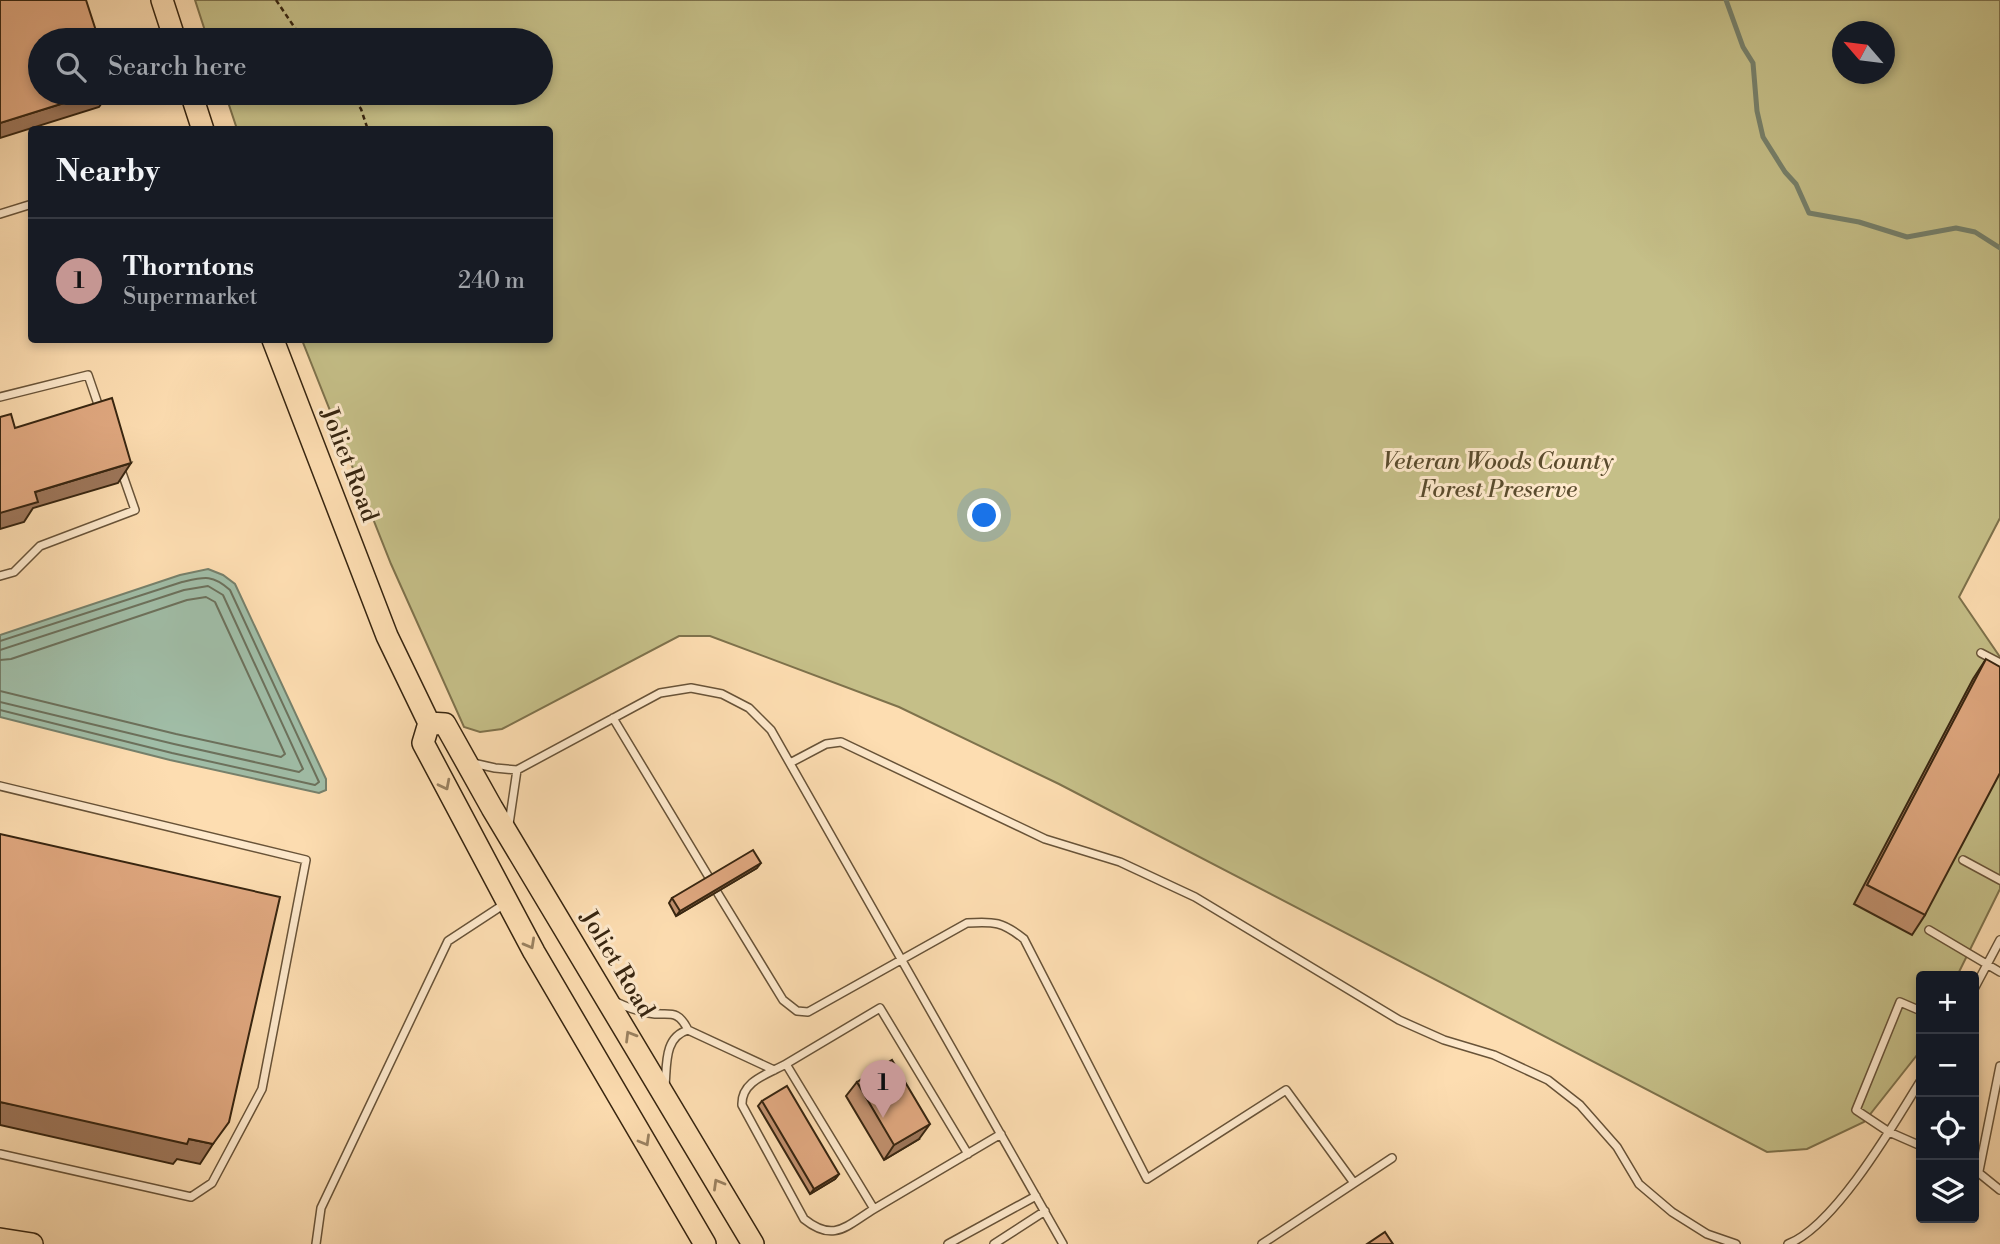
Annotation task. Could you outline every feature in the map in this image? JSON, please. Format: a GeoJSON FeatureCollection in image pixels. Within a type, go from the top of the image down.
{"type":"FeatureCollection","features":[{"type":"Feature","properties":{"kind":"main road"},"geometry":{"type":"LineString","coordinates":[[162,0],[171,28]]}},
{"type":"Feature","properties":{"kind":"main road"},"geometry":{"type":"LineString","coordinates":[[195,105],[202,126]]}},
{"type":"Feature","properties":{"kind":"main road","name":"Joliet Road"},"geometry":{"type":"LineString","coordinates":[[274,343],[387,636],[429,723],[424,743],[507,902],[705,1244]]}},
{"type":"Feature","properties":{"kind":"main road","name":"Joliet Road"},"geometry":{"type":"LineString","coordinates":[[429,723],[445,724],[753,1244]]}},
{"type":"Feature","properties":{"kind":"main road"},"geometry":{"type":"LineString","coordinates":[[0,1239],[32,1244]]}},
{"type":"Feature","properties":{"kind":"lane"},"geometry":{"type":"LineString","coordinates":[[0,214],[28,205]]}},
{"type":"Feature","properties":{"kind":"lane"},"geometry":{"type":"LineString","coordinates":[[0,397],[88,375],[105,424]]}},
{"type":"Feature","properties":{"kind":"lane"},"geometry":{"type":"LineString","coordinates":[[0,576],[14,572],[40,545],[135,510],[118,461]]}},
{"type":"Feature","properties":{"kind":"lane"},"geometry":{"type":"LineString","coordinates":[[1980,653],[2000,663]]}},
{"type":"Feature","properties":{"kind":"lane"},"geometry":{"type":"LineString","coordinates":[[466,761],[517,770],[660,693],[691,688],[722,694],[749,708],[772,730],[1063,1244]]}},
{"type":"Feature","properties":{"kind":"lane"},"geometry":{"type":"LineString","coordinates":[[613,718],[710,879]]}},
{"type":"Feature","properties":{"kind":"lane"},"geometry":{"type":"LineString","coordinates":[[790,763],[826,744],[841,742],[1045,839],[1120,862],[1195,897],[1399,1020],[1444,1040],[1494,1055],[1548,1080],[1580,1105],[1617,1147],[1639,1184],[1672,1212],[1707,1234],[1736,1244]]}},
{"type":"Feature","properties":{"kind":"lane"},"geometry":{"type":"LineString","coordinates":[[508,834],[517,770]]}},
{"type":"Feature","properties":{"kind":"lane"},"geometry":{"type":"LineString","coordinates":[[0,786],[306,860],[262,1089],[212,1184],[191,1197],[0,1154]]}},
{"type":"Feature","properties":{"kind":"lane"},"geometry":{"type":"LineString","coordinates":[[1962,860],[2000,880]]}},
{"type":"Feature","properties":{"kind":"lane"},"geometry":{"type":"LineString","coordinates":[[717,892],[783,1000],[797,1010],[808,1012],[967,923],[991,921],[1009,927],[1024,939],[1147,1179],[1286,1090],[1354,1183]]}},
{"type":"Feature","properties":{"kind":"lane"},"geometry":{"type":"LineString","coordinates":[[316,1244],[321,1209],[448,941],[507,902]]}},
{"type":"Feature","properties":{"kind":"lane"},"geometry":{"type":"LineString","coordinates":[[1929,930],[2000,972]]}},
{"type":"Feature","properties":{"kind":"lane"},"geometry":{"type":"LineString","coordinates":[[1979,980],[2000,940]]}},
{"type":"Feature","properties":{"kind":"lane"},"geometry":{"type":"LineString","coordinates":[[607,997],[651,1014],[675,1014],[683,1019],[688,1030]]}},
{"type":"Feature","properties":{"kind":"lane"},"geometry":{"type":"LineString","coordinates":[[1916,1009],[1900,1002],[1856,1110],[1889,1132],[1916,1144]]}},
{"type":"Feature","properties":{"kind":"lane"},"geometry":{"type":"LineString","coordinates":[[968,1154],[880,1008],[747,1086],[741,1095],[742,1105],[804,1219],[822,1231],[834,1232],[1001,1135]]}},
{"type":"Feature","properties":{"kind":"lane"},"geometry":{"type":"LineString","coordinates":[[665,1094],[669,1048],[679,1032],[688,1030],[774,1070]]}},
{"type":"Feature","properties":{"kind":"lane"},"geometry":{"type":"LineString","coordinates":[[786,1064],[874,1209]]}},
{"type":"Feature","properties":{"kind":"lane"},"geometry":{"type":"LineString","coordinates":[[1978,1160],[2000,1066]]}},
{"type":"Feature","properties":{"kind":"lane"},"geometry":{"type":"LineString","coordinates":[[1788,1244],[1797,1241],[1829,1212],[1871,1159],[1916,1088]]}},
{"type":"Feature","properties":{"kind":"lane"},"geometry":{"type":"LineString","coordinates":[[1262,1244],[1392,1158]]}},
{"type":"Feature","properties":{"kind":"lane"},"geometry":{"type":"LineString","coordinates":[[1979,1172],[2000,1190]]}},
{"type":"Feature","properties":{"kind":"lane"},"geometry":{"type":"LineString","coordinates":[[948,1244],[1036,1196]]}},
{"type":"Feature","properties":{"kind":"lane"},"geometry":{"type":"LineString","coordinates":[[994,1244],[1045,1211]]}},
{"type":"Feature","properties":{"kind":"path"},"geometry":{"type":"LineString","coordinates":[[276,0],[295,28]]}},
{"type":"Feature","properties":{"kind":"path"},"geometry":{"type":"LineString","coordinates":[[359,105],[367,126]]}},
{"type":"Feature","properties":{"kind":"green space","name":"Veteran Woods County Forest Preserve"},"geometry":{"type":"Polygon","coordinates":[[[195,0],[2000,0],[2000,518],[1959,597],[2000,657],[2000,889],[1959,971],[1916,971],[1916,1056],[1864,1122],[1807,1149],[1767,1152],[1059,784],[899,707],[710,636],[679,636],[502,729],[480,732],[464,727],[391,564],[303,343],[553,343],[553,126],[236,126],[229,105],[553,105],[553,28],[204,28],[195,0]]]}},
{"type":"Feature","properties":{"kind":"water"},"geometry":{"type":"Polygon","coordinates":[[[208,569],[235,584],[326,779],[326,790],[319,793],[170,760],[0,717],[0,635],[180,575],[208,569]]]}},
{"type":"Feature","properties":{"kind":"building"},"geometry":{"type":"Polygon","coordinates":[[[0,0],[86,0],[95,28],[28,28],[28,105],[58,105],[0,123],[0,0]]]}},
{"type":"Feature","properties":{"kind":"building"},"geometry":{"type":"Polygon","coordinates":[[[112,398],[131,463],[35,492],[38,502],[0,513],[0,417],[11,414],[15,428],[112,398]]]}},
{"type":"Feature","properties":{"kind":"building"},"geometry":{"type":"Polygon","coordinates":[[[1986,659],[2000,667],[2000,773],[1925,915],[1867,885],[1986,659]]]}},
{"type":"Feature","properties":{"kind":"building"},"geometry":{"type":"Polygon","coordinates":[[[0,834],[280,897],[229,1122],[213,1144],[189,1139],[187,1144],[0,1102],[0,834]]]}},
{"type":"Feature","properties":{"kind":"building"},"geometry":{"type":"Polygon","coordinates":[[[753,850],[761,863],[680,911],[672,898],[753,850]]]}},
{"type":"Feature","properties":{"kind":"building"},"geometry":{"type":"Polygon","coordinates":[[[892,1060],[930,1124],[894,1145],[857,1082],[892,1060]]]}},
{"type":"Feature","properties":{"kind":"building"},"geometry":{"type":"Polygon","coordinates":[[[787,1086],[839,1174],[814,1189],[762,1101],[787,1086]]]}},
{"type":"Feature","properties":{"kind":"building"},"geometry":{"type":"Polygon","coordinates":[[[1385,1232],[1393,1244],[1367,1244],[1385,1232]]]}},
{"type":"Feature","properties":{"kind":"waterway"},"geometry":{"type":"LineString","coordinates":[[1726,0],[1743,47],[1753,63],[1757,111],[1763,137],[1785,172],[1796,184],[1809,213],[1859,222],[1907,237],[1956,228],[1975,232],[2000,248]]}},
{"type":"Feature","properties":{"kind":"place","name":"Thorntons"},"geometry":{"type":"Point","coordinates":[883,1118]}}]}
